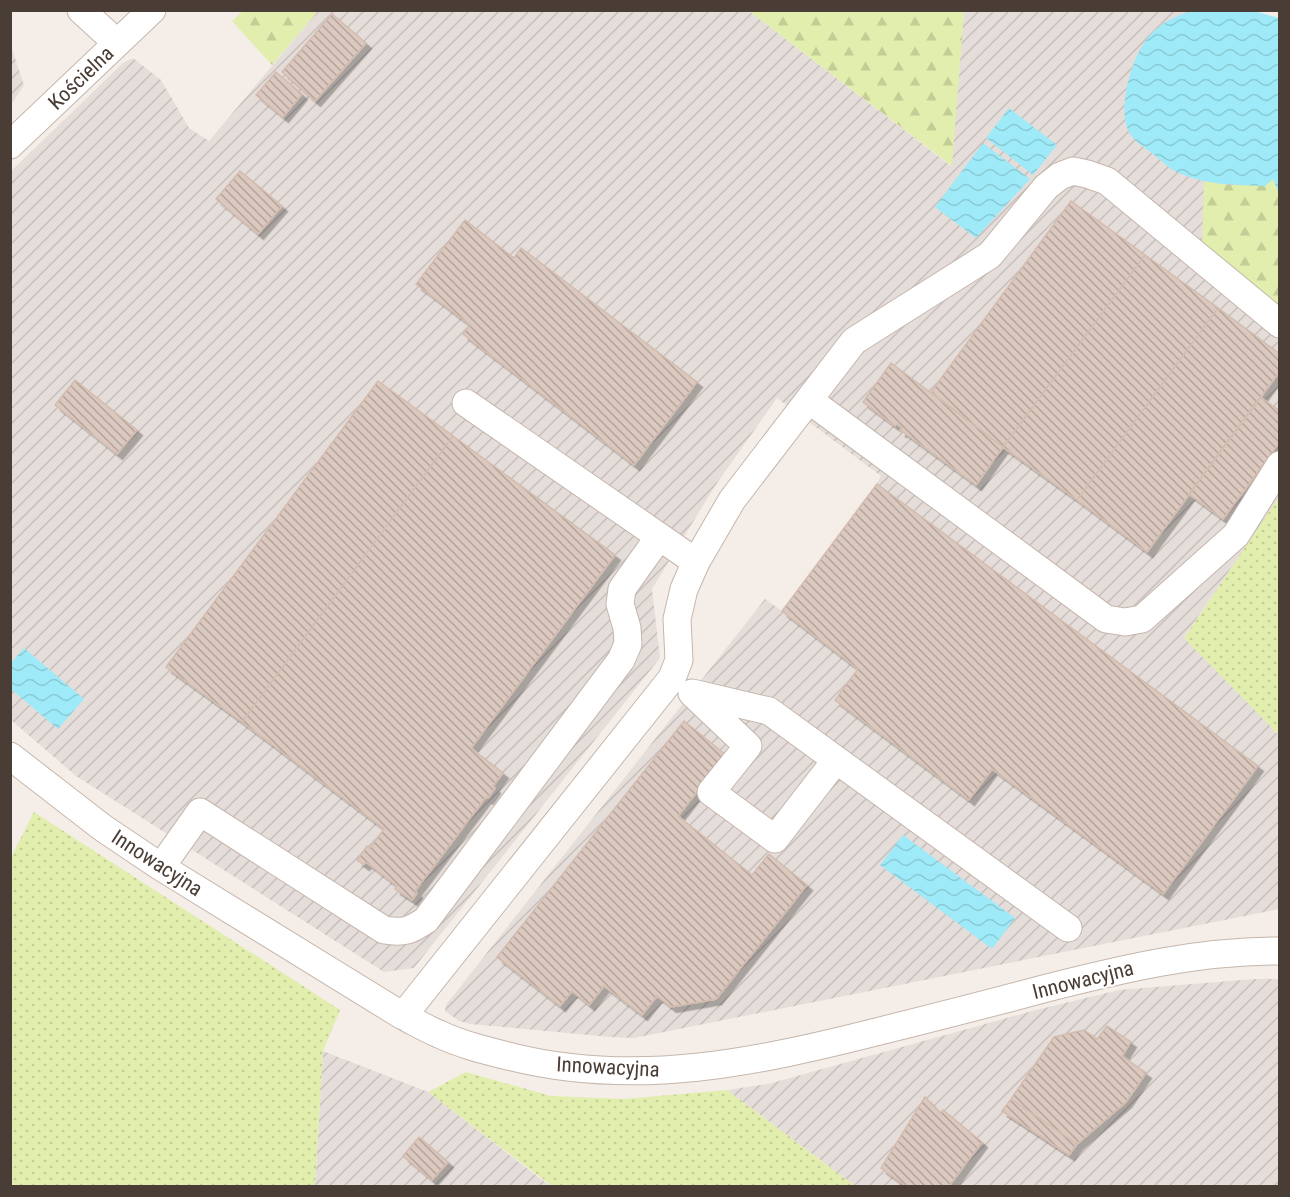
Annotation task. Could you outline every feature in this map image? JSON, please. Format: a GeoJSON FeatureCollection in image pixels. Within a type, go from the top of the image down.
{"type":"FeatureCollection","features":[{"type":"Feature","properties":{"kind":"street"},"geometry":{"type":"LineString","coordinates":[[81,10],[117,43]]}},
{"type":"Feature","properties":{"kind":"street","name":"Kościelna"},"geometry":{"type":"LineString","coordinates":[[10,146],[152,10]]}},
{"type":"Feature","properties":{"kind":"street"},"geometry":{"type":"LineString","coordinates":[[836,760],[775,839],[711,792],[748,746],[682,685],[677,619],[684,589],[696,562],[732,500],[854,341],[990,255],[1046,187],[1060,176],[1073,171],[1107,181],[1280,324]]}},
{"type":"Feature","properties":{"kind":"street"},"geometry":{"type":"LineString","coordinates":[[809,400],[1106,619],[1125,622],[1142,619],[1236,535],[1280,465]]}},
{"type":"Feature","properties":{"kind":"street"},"geometry":{"type":"LineString","coordinates":[[466,404],[696,562]]}},
{"type":"Feature","properties":{"kind":"street"},"geometry":{"type":"LineString","coordinates":[[161,867],[200,812],[384,930],[400,933],[414,929],[426,920],[621,660],[628,644],[627,628],[620,604],[622,589],[659,537]]}},
{"type":"Feature","properties":{"kind":"street"},"geometry":{"type":"LineString","coordinates":[[682,685],[769,711],[1068,928]]}},
{"type":"Feature","properties":{"kind":"street"},"geometry":{"type":"LineString","coordinates":[[403,1016],[682,685]]}},
{"type":"Feature","properties":{"kind":"street","name":"Innowacyjna"},"geometry":{"type":"LineString","coordinates":[[10,756],[103,828],[161,867],[403,1016],[440,1035],[481,1050],[538,1064],[591,1070],[645,1072],[699,1068],[778,1056],[1125,969],[1185,957],[1249,951],[1280,951]]}},
{"type":"Feature","properties":{"kind":"shaded area"},"geometry":{"type":"Polygon","coordinates":[[[318,11],[749,11],[951,166],[964,11],[1209,11],[1279,308],[1280,497],[1184,637],[1279,735],[1279,909],[634,1038],[471,1024],[459,1021],[445,1011],[446,1005],[765,599],[782,611],[881,476],[777,398],[715,486],[652,589],[660,658],[414,968],[384,972],[76,776],[11,720],[11,171],[123,63],[133,58],[161,80],[189,128],[209,141],[318,11]]]}},
{"type":"Feature","properties":{"kind":"shaded area"},"geometry":{"type":"Polygon","coordinates":[[[10,43],[24,85],[11,105],[10,105],[10,43]]]}},
{"type":"Feature","properties":{"kind":"shaded area"},"geometry":{"type":"Polygon","coordinates":[[[1279,979],[1279,1186],[855,1186],[727,1090],[768,1084],[1032,1011],[1119,990],[1279,979]]]}},
{"type":"Feature","properties":{"kind":"shaded area"},"geometry":{"type":"Polygon","coordinates":[[[323,1051],[428,1092],[550,1186],[315,1186],[323,1051]]]}},
{"type":"Feature","properties":{"kind":"green space"},"geometry":{"type":"Polygon","coordinates":[[[243,11],[318,11],[272,65],[232,21],[243,11]]]}},
{"type":"Feature","properties":{"kind":"green space"},"geometry":{"type":"Polygon","coordinates":[[[749,11],[964,11],[952,166],[749,11]]]}},
{"type":"Feature","properties":{"kind":"green space"},"geometry":{"type":"Polygon","coordinates":[[[1273,179],[1279,194],[1279,308],[1202,245],[1204,181],[1231,185],[1273,179]]]}},
{"type":"Feature","properties":{"kind":"green space"},"geometry":{"type":"Polygon","coordinates":[[[1279,497],[1279,735],[1184,638],[1279,497]]]}},
{"type":"Feature","properties":{"kind":"green space"},"geometry":{"type":"Polygon","coordinates":[[[34,812],[340,1010],[323,1051],[315,1186],[11,1186],[11,857],[34,812]]]}},
{"type":"Feature","properties":{"kind":"green space"},"geometry":{"type":"Polygon","coordinates":[[[466,1072],[551,1096],[624,1099],[727,1090],[855,1186],[552,1186],[428,1092],[466,1072]]]}},
{"type":"Feature","properties":{"kind":"water"},"geometry":{"type":"Polygon","coordinates":[[[1196,11],[1254,11],[1279,18],[1279,194],[1273,179],[1265,186],[1232,185],[1200,180],[1179,173],[1168,167],[1129,132],[1124,109],[1128,80],[1145,41],[1167,21],[1196,11]]]}},
{"type":"Feature","properties":{"kind":"water"},"geometry":{"type":"Polygon","coordinates":[[[1009,108],[1057,145],[1033,175],[986,138],[1009,108]]]}},
{"type":"Feature","properties":{"kind":"water"},"geometry":{"type":"Polygon","coordinates":[[[983,143],[1030,179],[976,238],[935,207],[983,143]]]}},
{"type":"Feature","properties":{"kind":"water"},"geometry":{"type":"Polygon","coordinates":[[[24,648],[84,699],[58,729],[11,689],[11,663],[24,648]]]}},
{"type":"Feature","properties":{"kind":"water"},"geometry":{"type":"Polygon","coordinates":[[[903,835],[1015,918],[992,949],[880,865],[903,835]]]}},
{"type":"Feature","properties":{"kind":"building"},"geometry":{"type":"Polygon","coordinates":[[[332,14],[366,43],[315,101],[282,72],[332,14]]]}},
{"type":"Feature","properties":{"kind":"building"},"geometry":{"type":"Polygon","coordinates":[[[276,72],[302,94],[283,117],[256,95],[276,72]]]}},
{"type":"Feature","properties":{"kind":"building"},"geometry":{"type":"Polygon","coordinates":[[[240,171],[282,206],[258,234],[216,199],[240,171]]]}},
{"type":"Feature","properties":{"kind":"building"},"geometry":{"type":"Polygon","coordinates":[[[1071,201],[1145,255],[1003,447],[931,392],[1071,201]]]}},
{"type":"Feature","properties":{"kind":"building"},"geometry":{"type":"Polygon","coordinates":[[[465,220],[514,258],[521,248],[697,382],[634,465],[463,334],[470,325],[416,284],[465,220]]]}},
{"type":"Feature","properties":{"kind":"building"},"geometry":{"type":"Polygon","coordinates":[[[1145,255],[1218,308],[1077,500],[1003,447],[1145,255]]]}},
{"type":"Feature","properties":{"kind":"building"},"geometry":{"type":"Polygon","coordinates":[[[1218,308],[1280,354],[1280,371],[1147,552],[1077,500],[1218,308]]]}},
{"type":"Feature","properties":{"kind":"building"},"geometry":{"type":"Polygon","coordinates":[[[891,363],[1003,447],[976,485],[901,432],[902,428],[897,424],[895,426],[863,402],[891,363]]]}},
{"type":"Feature","properties":{"kind":"building"},"geometry":{"type":"Polygon","coordinates":[[[75,380],[137,430],[117,454],[55,405],[75,380]]]}},
{"type":"Feature","properties":{"kind":"building"},"geometry":{"type":"Polygon","coordinates":[[[378,381],[453,436],[242,722],[166,667],[378,381]]]}},
{"type":"Feature","properties":{"kind":"building"},"geometry":{"type":"Polygon","coordinates":[[[1260,397],[1280,411],[1280,442],[1223,519],[1189,494],[1260,397]]]}},
{"type":"Feature","properties":{"kind":"building"},"geometry":{"type":"Polygon","coordinates":[[[453,436],[615,555],[471,748],[503,773],[493,786],[495,788],[488,798],[486,797],[415,891],[417,893],[412,900],[395,889],[397,886],[366,862],[364,865],[357,860],[367,846],[370,848],[384,829],[242,722],[453,436]]]}},
{"type":"Feature","properties":{"kind":"building"},"geometry":{"type":"Polygon","coordinates":[[[877,484],[1258,766],[1163,894],[992,769],[969,800],[835,700],[858,669],[782,611],[877,484]]]}},
{"type":"Feature","properties":{"kind":"building"},"geometry":{"type":"Polygon","coordinates":[[[684,721],[726,755],[678,816],[752,875],[769,854],[807,885],[716,999],[671,1007],[657,996],[642,1015],[604,986],[589,1005],[572,991],[560,1006],[497,957],[684,721]]]}},
{"type":"Feature","properties":{"kind":"building"},"geometry":{"type":"Polygon","coordinates":[[[1107,1026],[1131,1042],[1122,1056],[1146,1073],[1126,1102],[1077,1144],[1011,1099],[1054,1037],[1084,1030],[1097,1039],[1107,1026]]]}},
{"type":"Feature","properties":{"kind":"building"},"geometry":{"type":"Polygon","coordinates":[[[925,1097],[940,1113],[943,1110],[982,1142],[949,1186],[906,1186],[881,1168],[925,1097]]]}},
{"type":"Feature","properties":{"kind":"building"},"geometry":{"type":"Polygon","coordinates":[[[1011,1099],[1077,1144],[1069,1155],[1002,1111],[1011,1099]]]}},
{"type":"Feature","properties":{"kind":"building"},"geometry":{"type":"Polygon","coordinates":[[[419,1137],[448,1162],[432,1180],[403,1156],[419,1137]]]}}]}
